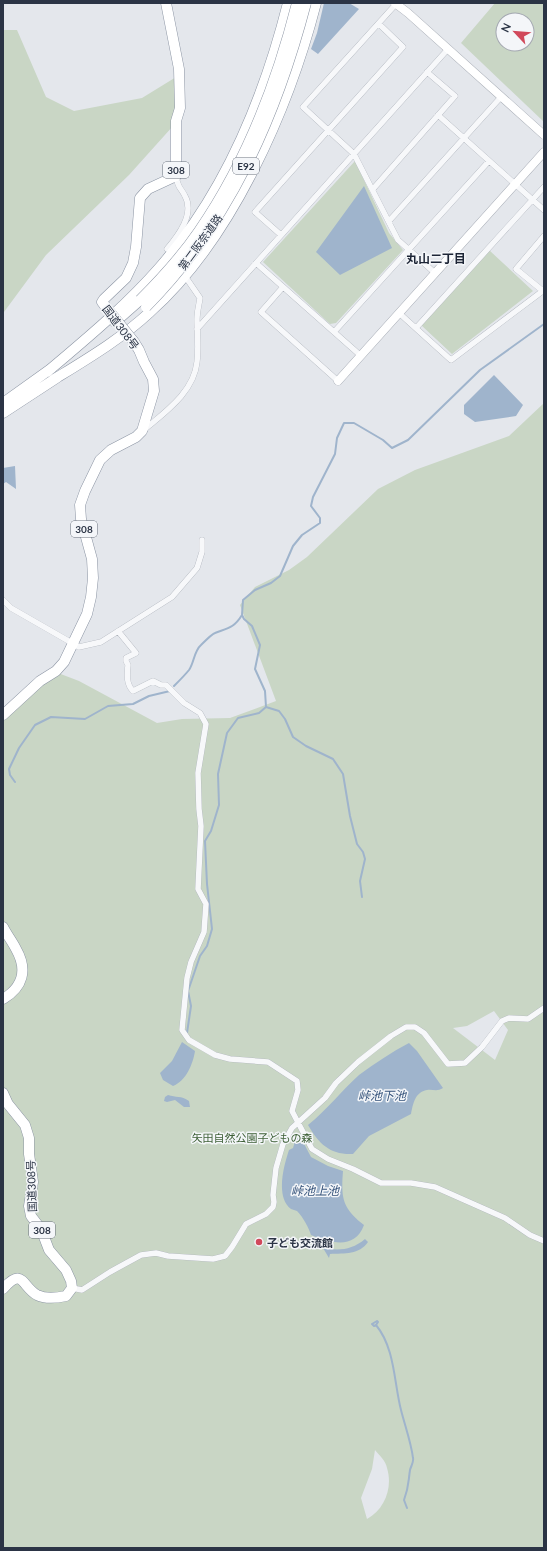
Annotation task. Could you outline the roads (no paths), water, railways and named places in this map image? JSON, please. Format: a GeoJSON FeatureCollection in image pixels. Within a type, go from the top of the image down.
{"type":"FeatureCollection","features":[{"type":"Feature","properties":{"kind":"highway","name":"308"},"geometry":{"type":"LineString","coordinates":[[166,3],[179,69],[180,108],[176,121],[176,176]]}},
{"type":"Feature","properties":{"kind":"highway"},"geometry":{"type":"LineString","coordinates":[[50,376],[147,281],[174,250],[202,212],[228,165],[249,118],[272,58],[288,3]]}},
{"type":"Feature","properties":{"kind":"highway","name":"第二阪奈道路"},"geometry":{"type":"LineString","coordinates":[[143,304],[188,246],[209,216],[248,143],[282,56],[297,3]]}},
{"type":"Feature","properties":{"kind":"highway","name":"第二阪奈道路"},"geometry":{"type":"LineString","coordinates":[[3,413],[50,376],[100,333],[143,304],[172,280],[195,252],[217,220],[235,188],[258,141],[290,59],[306,3]]}},
{"type":"Feature","properties":{"kind":"highway"},"geometry":{"type":"LineString","coordinates":[[50,376],[122,336],[151,312],[182,280],[212,240],[244,186],[272,128],[298,61],[316,3]]}},
{"type":"Feature","properties":{"kind":"highway","name":"国道308号"},"geometry":{"type":"LineString","coordinates":[[142,431],[154,391],[153,379],[134,342],[102,302],[126,278],[133,263],[136,247],[140,198],[148,189],[176,176]]}},
{"type":"Feature","properties":{"kind":"highway","name":"第二阪奈道路"},"geometry":{"type":"LineString","coordinates":[[3,403],[50,376]]}},
{"type":"Feature","properties":{"kind":"highway","name":"308"},"geometry":{"type":"LineString","coordinates":[[3,714],[36,684],[56,671],[64,662],[73,644],[87,614],[93,578],[92,559],[81,519],[80,505],[84,491],[100,460],[118,446],[136,438],[142,431]]}},
{"type":"Feature","properties":{"kind":"highway"},"geometry":{"type":"LineString","coordinates":[[3,927],[19,954],[22,969],[19,985],[12,993],[3,999]]}},
{"type":"Feature","properties":{"kind":"highway","name":"国道308号"},"geometry":{"type":"LineString","coordinates":[[3,1093],[8,1104],[25,1125],[29,1138],[29,1154],[33,1182],[29,1206],[31,1216],[41,1229],[49,1250],[66,1270],[71,1281],[72,1288]]}},
{"type":"Feature","properties":{"kind":"highway"},"geometry":{"type":"LineString","coordinates":[[3,1289],[14,1279],[19,1278],[38,1295],[45,1297],[56,1298],[66,1296],[72,1288]]}},
{"type":"Feature","properties":{"kind":"street"},"geometry":{"type":"LineString","coordinates":[[435,273],[398,240],[354,154],[303,107],[396,4],[544,135]]}},
{"type":"Feature","properties":{"kind":"street"},"geometry":{"type":"LineString","coordinates":[[281,235],[255,212],[403,47],[379,24]]}},
{"type":"Feature","properties":{"kind":"street"},"geometry":{"type":"LineString","coordinates":[[197,329],[448,49]]}},
{"type":"Feature","properties":{"kind":"street"},"geometry":{"type":"LineString","coordinates":[[373,190],[455,96],[427,72]]}},
{"type":"Feature","properties":{"kind":"street"},"geometry":{"type":"LineString","coordinates":[[389,221],[501,98]]}},
{"type":"Feature","properties":{"kind":"street"},"geometry":{"type":"LineString","coordinates":[[438,115],[544,210]]}},
{"type":"Feature","properties":{"kind":"street"},"geometry":{"type":"LineString","coordinates":[[283,286],[261,312],[338,381],[544,152]]}},
{"type":"Feature","properties":{"kind":"street"},"geometry":{"type":"LineString","coordinates":[[334,332],[489,161]]}},
{"type":"Feature","properties":{"kind":"street"},"geometry":{"type":"LineString","coordinates":[[167,249],[183,229],[188,204],[185,196],[177,186],[176,176]]}},
{"type":"Feature","properties":{"kind":"street"},"geometry":{"type":"LineString","coordinates":[[416,328],[544,187]]}},
{"type":"Feature","properties":{"kind":"street"},"geometry":{"type":"LineString","coordinates":[[399,313],[451,360],[543,291],[516,269],[544,236]]}},
{"type":"Feature","properties":{"kind":"street"},"geometry":{"type":"LineString","coordinates":[[256,263],[360,355]]}},
{"type":"Feature","properties":{"kind":"street"},"geometry":{"type":"LineString","coordinates":[[142,431],[174,405],[192,378],[197,363],[196,318],[200,298],[187,279]]}},
{"type":"Feature","properties":{"kind":"street"},"geometry":{"type":"LineString","coordinates":[[3,600],[11,608],[79,647],[101,642],[172,597],[197,568],[202,552],[202,540]]}},
{"type":"Feature","properties":{"kind":"street"},"geometry":{"type":"LineString","coordinates":[[118,631],[136,653],[126,658],[128,665],[127,673],[129,687],[133,691],[153,682],[166,685],[184,703],[200,713],[206,724],[198,773],[199,809],[202,826],[198,889],[206,904],[204,932],[186,978],[182,1030],[189,1040],[215,1055],[230,1060],[268,1062],[297,1081],[298,1090],[292,1111],[312,1148],[328,1159],[353,1169],[381,1183],[412,1183],[434,1187],[505,1218],[530,1235],[544,1241]]}},
{"type":"Feature","properties":{"kind":"street"},"geometry":{"type":"LineString","coordinates":[[72,1288],[82,1290],[141,1255],[156,1253],[168,1256],[213,1259],[225,1256],[246,1224],[266,1214],[273,1207],[277,1162],[283,1144],[292,1128],[325,1098],[336,1083],[358,1062],[391,1036],[406,1027],[415,1027],[424,1033],[448,1064],[465,1063],[482,1047],[502,1021],[509,1018],[528,1019],[544,1008]]}},
{"type":"Feature","properties":{"kind":"water"},"geometry":{"type":"Polygon","coordinates":[[[324,3],[349,3],[359,9],[318,54],[311,49],[317,33],[324,3]]]}},
{"type":"Feature","properties":{"kind":"water"},"geometry":{"type":"Polygon","coordinates":[[[364,186],[392,248],[340,275],[316,252],[364,186]]]}},
{"type":"Feature","properties":{"kind":"water"},"geometry":{"type":"Polygon","coordinates":[[[494,375],[523,405],[516,416],[475,422],[464,414],[464,405],[494,375]]]}},
{"type":"Feature","properties":{"kind":"water"},"geometry":{"type":"Polygon","coordinates":[[[15,466],[16,489],[6,482],[3,484],[3,468],[15,466]]]}},
{"type":"Feature","properties":{"kind":"water"},"geometry":{"type":"Polygon","coordinates":[[[182,1042],[195,1051],[194,1056],[188,1072],[178,1084],[173,1086],[163,1080],[160,1073],[172,1061],[182,1042]]]}},
{"type":"Feature","properties":{"kind":"water","name":"峠池下池"},"geometry":{"type":"Polygon","coordinates":[[[409,1043],[417,1051],[443,1088],[437,1090],[427,1090],[420,1093],[415,1099],[411,1114],[369,1136],[353,1154],[338,1153],[321,1143],[308,1125],[359,1075],[409,1043]]]}},
{"type":"Feature","properties":{"kind":"water"},"geometry":{"type":"Polygon","coordinates":[[[168,1095],[186,1099],[189,1101],[190,1107],[184,1107],[175,1100],[167,1102],[164,1101],[165,1097],[168,1095]]]}},
{"type":"Feature","properties":{"kind":"water","name":"峠池上池"},"geometry":{"type":"Polygon","coordinates":[[[296,1138],[301,1138],[311,1157],[328,1166],[343,1171],[342,1188],[344,1202],[351,1213],[364,1225],[360,1233],[355,1238],[349,1241],[334,1242],[311,1235],[306,1223],[299,1213],[291,1209],[286,1204],[282,1189],[283,1172],[289,1150],[293,1148],[296,1138]]]}},
{"type":"Feature","properties":{"kind":"water"},"geometry":{"type":"Polygon","coordinates":[[[365,1239],[368,1242],[360,1249],[346,1253],[330,1254],[329,1258],[323,1248],[345,1249],[360,1243],[365,1239]]]}},
{"type":"Feature","properties":{"kind":"waterway"},"geometry":{"type":"LineString","coordinates":[[187,1033],[191,1006],[188,991],[200,956],[207,946],[212,929],[207,884],[205,841],[211,831],[219,805],[218,774],[227,733],[238,718],[259,713],[266,707],[265,691],[255,669],[260,645],[252,626],[244,619],[242,615],[243,600],[255,590],[271,583],[280,576],[293,546],[302,535],[320,523],[320,518],[311,506],[313,497],[335,454],[337,438],[344,423],[354,423],[383,440],[392,448],[408,440],[480,370],[544,324]]}},
{"type":"Feature","properties":{"kind":"waterway"},"geometry":{"type":"LineString","coordinates":[[174,686],[189,670],[197,650],[201,645],[214,634],[233,625],[242,615]]}},
{"type":"Feature","properties":{"kind":"waterway"},"geometry":{"type":"LineString","coordinates":[[15,782],[10,775],[9,769],[19,748],[35,725],[51,717],[85,719],[108,706],[133,704],[149,696],[170,691]]}},
{"type":"Feature","properties":{"kind":"waterway"},"geometry":{"type":"LineString","coordinates":[[266,707],[279,711],[285,719],[293,737],[306,746],[333,759],[343,774],[350,816],[357,844],[363,852],[365,859],[360,881],[362,897]]}},
{"type":"Feature","properties":{"kind":"waterway"},"geometry":{"type":"LineString","coordinates":[[376,1325],[378,1322],[377,1321],[372,1324],[374,1326],[376,1325],[387,1344],[393,1366],[401,1410],[412,1452],[413,1461],[404,1500],[407,1508]]}},
{"type":"Feature","properties":{"kind":"place","name":"子ども交流館"},"geometry":{"type":"Point","coordinates":[259,1242]}},
{"type":"Feature","properties":{"kind":"district","name":"丸山二丁目"},"geometry":{"type":"Point","coordinates":[436,258]}},
{"type":"Feature","properties":{"kind":"park label","name":"矢田自然公園子どもの森"},"geometry":{"type":"Point","coordinates":[252,1137]}}]}
